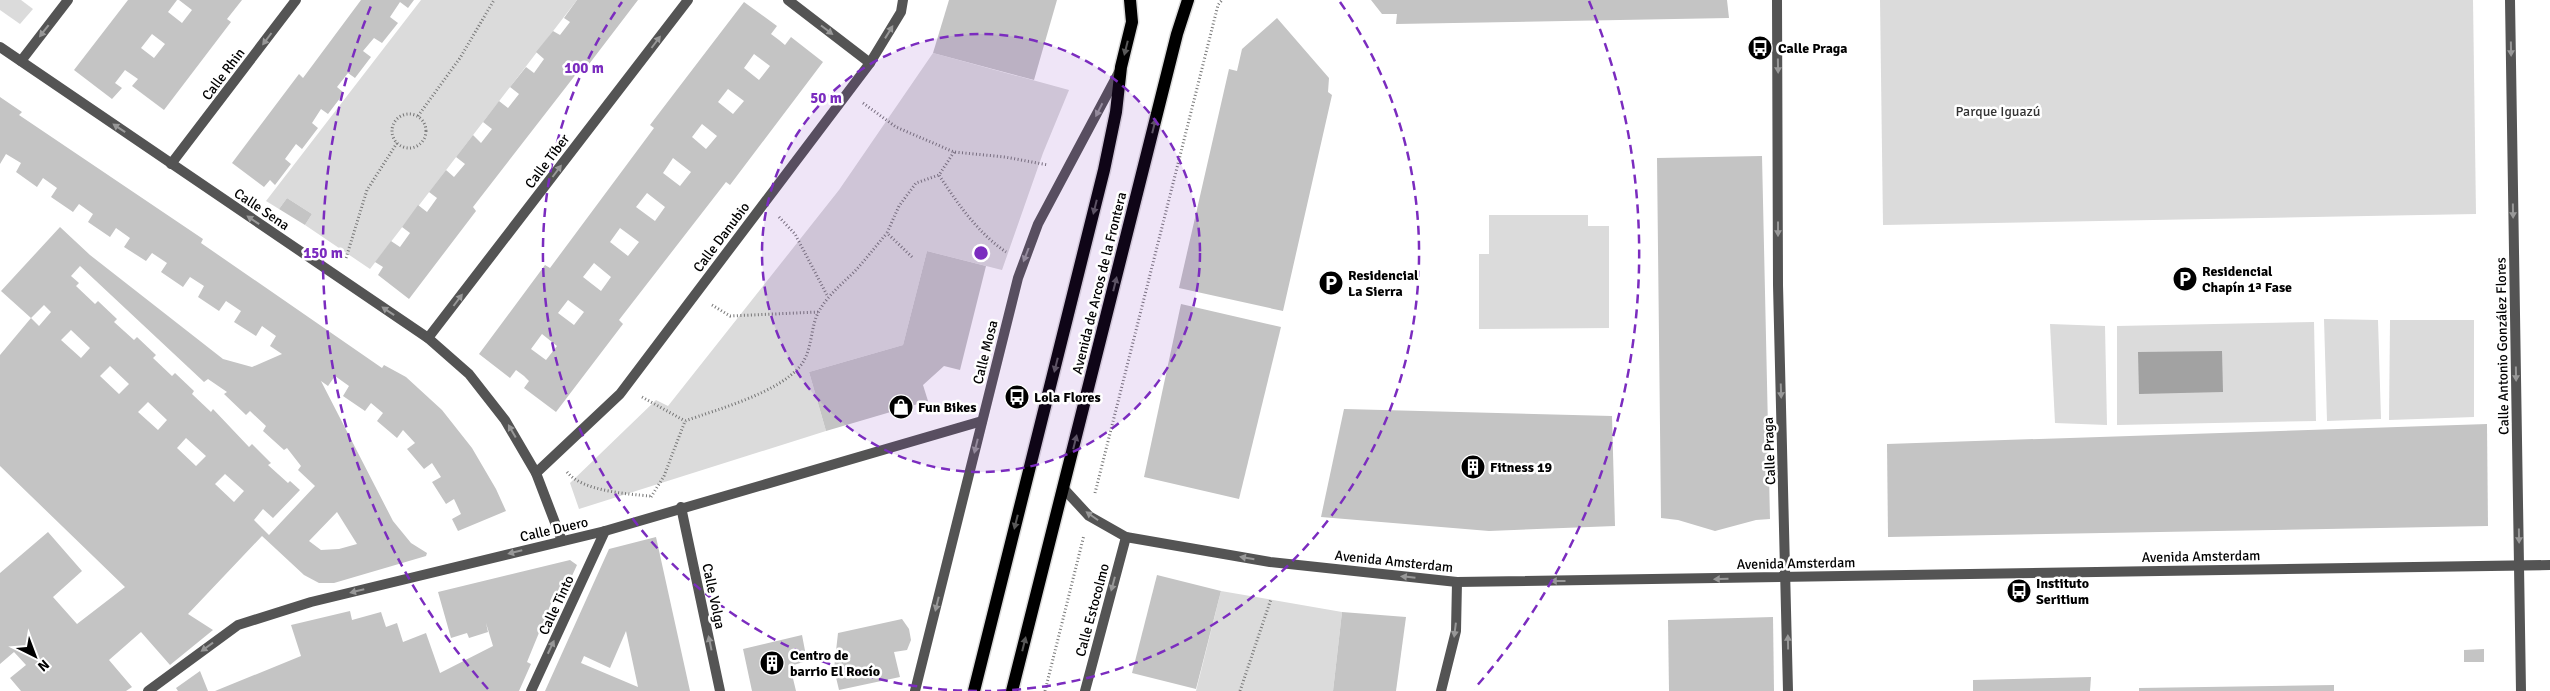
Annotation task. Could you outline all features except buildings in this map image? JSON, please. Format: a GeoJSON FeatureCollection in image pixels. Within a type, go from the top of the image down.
{"type":"FeatureCollection","features":[{"type":"Feature","properties":{"kind":"main road","name":"Avenida de Arcos de la Frontera"},"geometry":{"type":"LineString","coordinates":[[974,691],[1104,170],[1116,112],[1121,67],[1132,22],[1130,0]]}},
{"type":"Feature","properties":{"kind":"main road","name":"Avenida de Arcos de la Frontera"},"geometry":{"type":"LineString","coordinates":[[1012,691],[1177,34],[1188,0]]}},
{"type":"Feature","properties":{"kind":"street"},"geometry":{"type":"LineString","coordinates":[[21,61],[68,0]]}},
{"type":"Feature","properties":{"kind":"street","name":"Calle Rhin"},"geometry":{"type":"LineString","coordinates":[[171,164],[296,0]]}},
{"type":"Feature","properties":{"kind":"street","name":"Calle Tíber"},"geometry":{"type":"LineString","coordinates":[[428,338],[688,0]]}},
{"type":"Feature","properties":{"kind":"street"},"geometry":{"type":"LineString","coordinates":[[788,0],[870,62]]}},
{"type":"Feature","properties":{"kind":"street","name":"Calle Danubio"},"geometry":{"type":"LineString","coordinates":[[536,473],[620,394],[870,62],[901,12],[903,0]]}},
{"type":"Feature","properties":{"kind":"street","name":"Calle Praga"},"geometry":{"type":"LineString","coordinates":[[1777,0],[1778,285],[1787,577],[1788,691]]}},
{"type":"Feature","properties":{"kind":"street","name":"Calle Antonio González Flores"},"geometry":{"type":"LineString","coordinates":[[2510,0],[2521,691]]}},
{"type":"Feature","properties":{"kind":"street","name":"Calle Sena"},"geometry":{"type":"LineString","coordinates":[[0,47],[428,338],[469,374],[505,420],[536,473],[562,541]]}},
{"type":"Feature","properties":{"kind":"street","name":"Calle Mosa"},"geometry":{"type":"LineString","coordinates":[[915,691],[1023,264],[1038,224],[1121,67]]}},
{"type":"Feature","properties":{"kind":"street","name":"Calle Duero"},"geometry":{"type":"LineString","coordinates":[[148,691],[238,625],[311,602],[605,530],[982,421]]}},
{"type":"Feature","properties":{"kind":"street","name":"Avenida Amsterdam"},"geometry":{"type":"LineString","coordinates":[[1064,489],[1089,516],[1126,536],[1270,562],[1456,582],[2550,565]]}},
{"type":"Feature","properties":{"kind":"street","name":"Calle Volga"},"geometry":{"type":"LineString","coordinates":[[681,507],[720,691]]}},
{"type":"Feature","properties":{"kind":"street","name":"Calle Tinto"},"geometry":{"type":"LineString","coordinates":[[531,691],[605,530]]}},
{"type":"Feature","properties":{"kind":"street","name":"Calle Estocolmo"},"geometry":{"type":"LineString","coordinates":[[1085,691],[1126,536]]}},
{"type":"Feature","properties":{"kind":"street"},"geometry":{"type":"LineString","coordinates":[[1441,691],[1456,631],[1456,582]]}},
{"type":"Feature","properties":{"kind":"path"},"geometry":{"type":"LineString","coordinates":[[418,116],[460,58],[494,0]]}},
{"type":"Feature","properties":{"kind":"path"},"geometry":{"type":"LineString","coordinates":[[1044,691],[1214,24],[1222,0]]}},
{"type":"Feature","properties":{"kind":"path"},"geometry":{"type":"LineString","coordinates":[[848,92],[896,127],[954,152],[1005,157],[1068,170]]}},
{"type":"Feature","properties":{"kind":"path"},"geometry":{"type":"LineString","coordinates":[[408,114],[418,116],[426,125],[427,131],[423,142],[413,148],[402,147],[397,143],[392,134],[394,123],[408,114]]}},
{"type":"Feature","properties":{"kind":"path"},"geometry":{"type":"LineString","coordinates":[[341,279],[354,227],[367,190],[397,143]]}},
{"type":"Feature","properties":{"kind":"path"},"geometry":{"type":"LineString","coordinates":[[654,515],[651,496],[664,476],[685,421],[781,382],[801,365],[812,340],[818,312],[828,297],[856,270],[887,233],[898,206],[916,183],[939,175],[954,152]]}},
{"type":"Feature","properties":{"kind":"path"},"geometry":{"type":"LineString","coordinates":[[939,175],[951,194],[978,227],[1000,248],[1023,264]]}},
{"type":"Feature","properties":{"kind":"path"},"geometry":{"type":"LineString","coordinates":[[764,202],[795,234],[828,297]]}},
{"type":"Feature","properties":{"kind":"path"},"geometry":{"type":"LineString","coordinates":[[887,233],[912,257]]}},
{"type":"Feature","properties":{"kind":"path"},"geometry":{"type":"LineString","coordinates":[[695,294],[730,316],[818,312]]}},
{"type":"Feature","properties":{"kind":"path"},"geometry":{"type":"LineString","coordinates":[[626,385],[645,400],[685,421]]}},
{"type":"Feature","properties":{"kind":"path"},"geometry":{"type":"LineString","coordinates":[[554,456],[570,476],[586,484],[628,494],[651,496]]}},
{"type":"Feature","properties":{"kind":"path"},"geometry":{"type":"LineString","coordinates":[[1240,691],[1271,599]]}},
{"type":"Feature","properties":{"kind":"green space"},"geometry":{"type":"Polygon","coordinates":[[[0,0],[21,0],[33,9],[20,24],[0,10],[0,0]]]}},
{"type":"Feature","properties":{"kind":"green space"},"geometry":{"type":"Polygon","coordinates":[[[421,0],[577,0],[370,269],[305,225],[312,214],[287,198],[279,209],[266,201],[421,0]]]}},
{"type":"Feature","properties":{"kind":"green space","name":"Parque Iguazú"},"geometry":{"type":"Polygon","coordinates":[[[1880,0],[2473,0],[2476,214],[1883,225],[1880,0]]]}},
{"type":"Feature","properties":{"kind":"green space"},"geometry":{"type":"Polygon","coordinates":[[[933,53],[1069,90],[1043,153],[1002,270],[927,251],[903,345],[809,372],[826,431],[579,509],[570,483],[656,400],[668,406],[839,190],[933,53]]]}},
{"type":"Feature","properties":{"kind":"green space"},"geometry":{"type":"Polygon","coordinates":[[[1489,215],[1588,215],[1588,226],[1609,226],[1609,328],[1479,329],[1479,254],[1489,254],[1489,215]]]}},
{"type":"Feature","properties":{"kind":"green space"},"geometry":{"type":"Polygon","coordinates":[[[2324,319],[2378,320],[2381,419],[2327,421],[2324,319]]]}},
{"type":"Feature","properties":{"kind":"green space"},"geometry":{"type":"Polygon","coordinates":[[[2390,320],[2474,320],[2474,417],[2389,420],[2390,320]]]}},
{"type":"Feature","properties":{"kind":"green space"},"geometry":{"type":"Polygon","coordinates":[[[2314,322],[2316,421],[2117,425],[2117,326],[2314,322]]]}},
{"type":"Feature","properties":{"kind":"green space"},"geometry":{"type":"Polygon","coordinates":[[[2050,324],[2105,326],[2107,425],[2055,423],[2050,324]]]}},
{"type":"Feature","properties":{"kind":"green space"},"geometry":{"type":"Polygon","coordinates":[[[1221,591],[1342,612],[1333,691],[1196,691],[1221,591]]]}},
{"type":"Feature","properties":{"kind":"shaded area"},"geometry":{"type":"Polygon","coordinates":[[[2222,351],[2223,392],[2139,394],[2138,352],[2222,351]]]}},
{"type":"Feature","properties":{"kind":"place","name":"Calle Praga"},"geometry":{"type":"Point","coordinates":[1760,48]}},
{"type":"Feature","properties":{"kind":"place","name":"Residencial Chapín 1ª Fase"},"geometry":{"type":"Point","coordinates":[2185,279]}},
{"type":"Feature","properties":{"kind":"place","name":"Residencial La Sierra"},"geometry":{"type":"Point","coordinates":[1331,283]}},
{"type":"Feature","properties":{"kind":"place","name":"Lola Flores"},"geometry":{"type":"Point","coordinates":[1017,397]}},
{"type":"Feature","properties":{"kind":"place","name":"Fun Bikes"},"geometry":{"type":"Point","coordinates":[901,407]}},
{"type":"Feature","properties":{"kind":"place","name":"Fitness 19"},"geometry":{"type":"Point","coordinates":[1473,467]}},
{"type":"Feature","properties":{"kind":"place","name":"Instituto Seritium"},"geometry":{"type":"Point","coordinates":[2019,591]}},
{"type":"Feature","properties":{"kind":"place","name":"Centro de barrio El Rocío"},"geometry":{"type":"Point","coordinates":[772,663]}}]}
